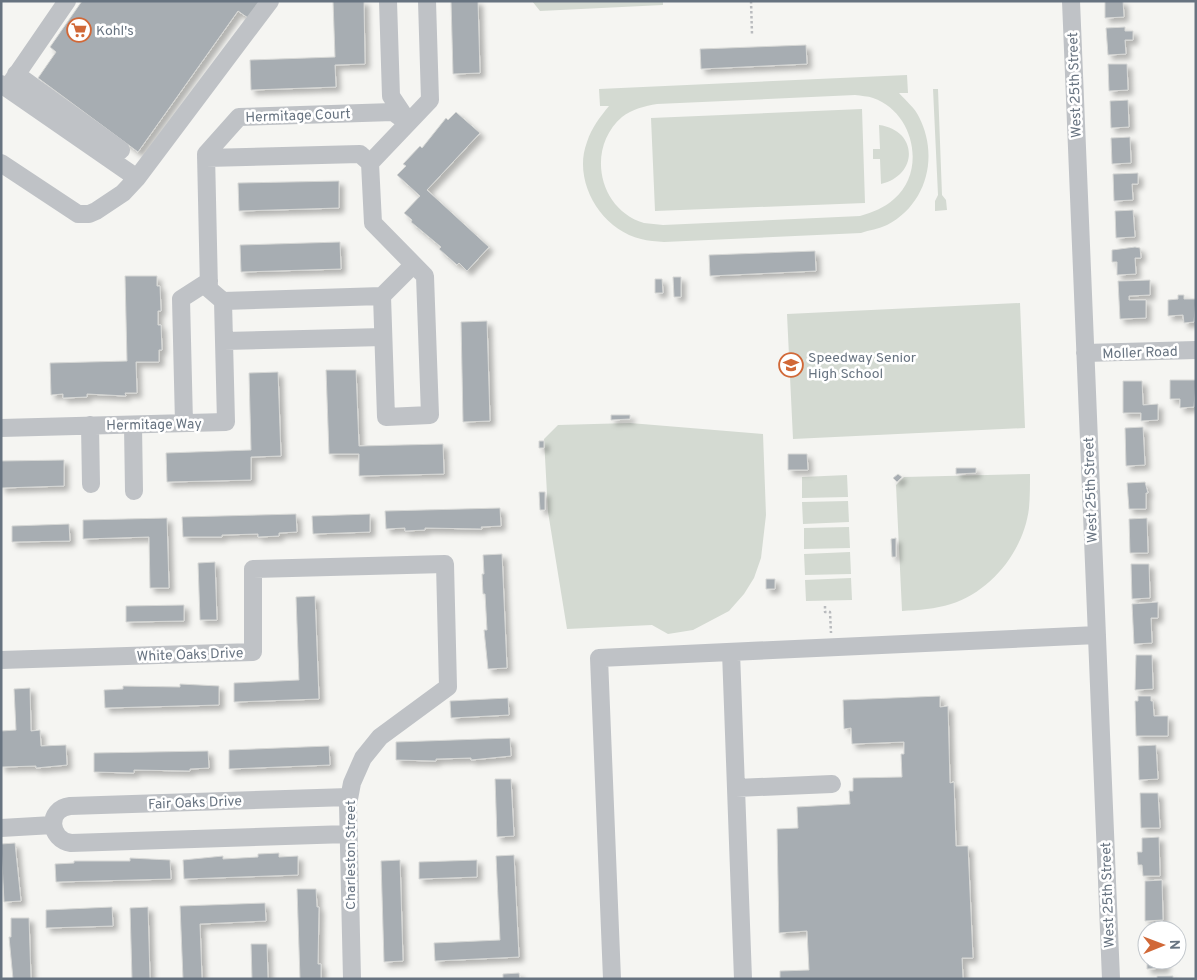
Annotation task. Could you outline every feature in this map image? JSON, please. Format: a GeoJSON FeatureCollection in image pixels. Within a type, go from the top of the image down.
{"type":"FeatureCollection","features":[{"type":"Feature","properties":{"kind":"street"},"geometry":{"type":"LineString","coordinates":[[7,85],[67,1]]}},
{"type":"Feature","properties":{"kind":"street"},"geometry":{"type":"LineString","coordinates":[[1,163],[78,214],[89,214],[96,211],[124,193],[137,178],[270,1]]}},
{"type":"Feature","properties":{"kind":"street"},"geometry":{"type":"LineString","coordinates":[[388,1],[391,96],[408,123]]}},
{"type":"Feature","properties":{"kind":"street"},"geometry":{"type":"LineString","coordinates":[[370,163],[430,100],[427,1]]}},
{"type":"Feature","properties":{"kind":"street","name":"West 25th Street"},"geometry":{"type":"LineString","coordinates":[[1071,1],[1111,979]]}},
{"type":"Feature","properties":{"kind":"street"},"geometry":{"type":"LineString","coordinates":[[7,85],[121,150]]}},
{"type":"Feature","properties":{"kind":"street"},"geometry":{"type":"LineString","coordinates":[[7,85],[137,178]]}},
{"type":"Feature","properties":{"kind":"street","name":"Hermitage Court"},"geometry":{"type":"LineString","coordinates":[[206,158],[206,154],[239,117],[393,112],[408,123]]}},
{"type":"Feature","properties":{"kind":"street"},"geometry":{"type":"LineString","coordinates":[[382,296],[386,417],[430,415],[425,276],[373,223],[370,163],[360,154],[206,158],[209,289],[223,301],[382,296],[414,265]]}},
{"type":"Feature","properties":{"kind":"street"},"geometry":{"type":"LineString","coordinates":[[184,423],[181,299],[209,281]]}},
{"type":"Feature","properties":{"kind":"street","name":"Hermitage Way"},"geometry":{"type":"LineString","coordinates":[[1,428],[226,422],[223,301]]}},
{"type":"Feature","properties":{"kind":"street"},"geometry":{"type":"LineString","coordinates":[[224,341],[383,337]]}},
{"type":"Feature","properties":{"kind":"street","name":"Moller Road"},"geometry":{"type":"LineString","coordinates":[[1085,353],[1196,350]]}},
{"type":"Feature","properties":{"kind":"street"},"geometry":{"type":"LineString","coordinates":[[90,425],[91,484]]}},
{"type":"Feature","properties":{"kind":"street"},"geometry":{"type":"LineString","coordinates":[[133,425],[134,491]]}},
{"type":"Feature","properties":{"kind":"street","name":"White Oaks Drive"},"geometry":{"type":"LineString","coordinates":[[1,660],[253,652],[252,569],[445,564]]}},
{"type":"Feature","properties":{"kind":"street","name":"Charleston Street"},"geometry":{"type":"LineString","coordinates":[[352,979],[348,834],[349,797],[358,769],[374,744],[448,687],[445,564]]}},
{"type":"Feature","properties":{"kind":"street"},"geometry":{"type":"LineString","coordinates":[[612,979],[599,658],[1096,635]]}},
{"type":"Feature","properties":{"kind":"street"},"geometry":{"type":"LineString","coordinates":[[731,652],[743,979]]}},
{"type":"Feature","properties":{"kind":"street"},"geometry":{"type":"LineString","coordinates":[[736,788],[832,784]]}},
{"type":"Feature","properties":{"kind":"street","name":"Fair Oaks Drive"},"geometry":{"type":"LineString","coordinates":[[53,825],[58,810],[70,806],[349,797]]}},
{"type":"Feature","properties":{"kind":"street"},"geometry":{"type":"LineString","coordinates":[[1,828],[53,825],[57,836],[71,843],[348,834]]}},
{"type":"Feature","properties":{"kind":"path"},"geometry":{"type":"LineString","coordinates":[[751,1],[752,34]]}},
{"type":"Feature","properties":{"kind":"path"},"geometry":{"type":"LineString","coordinates":[[825,606],[825,612],[830,612],[832,636]]}},
{"type":"Feature","properties":{"kind":"shaded area"},"geometry":{"type":"Polygon","coordinates":[[[532,1],[663,1],[663,5],[540,11],[532,1]]]}},
{"type":"Feature","properties":{"kind":"shaded area"},"geometry":{"type":"Polygon","coordinates":[[[907,75],[908,93],[899,93],[917,114],[925,132],[928,147],[926,178],[912,205],[901,216],[887,225],[861,233],[664,242],[641,239],[627,234],[614,226],[602,215],[593,202],[587,187],[583,172],[583,157],[587,142],[599,118],[609,106],[600,106],[599,89],[907,75]],[[855,95],[657,104],[634,110],[622,117],[611,130],[604,145],[601,160],[602,176],[607,191],[616,205],[628,216],[644,223],[663,225],[860,216],[874,211],[894,199],[904,187],[910,173],[913,158],[911,143],[906,129],[898,116],[887,105],[871,97],[855,95]]]}},
{"type":"Feature","properties":{"kind":"shaded area"},"geometry":{"type":"Polygon","coordinates":[[[933,89],[938,89],[942,195],[946,200],[947,210],[935,211],[935,201],[938,195],[933,89]]]}},
{"type":"Feature","properties":{"kind":"shaded area"},"geometry":{"type":"Polygon","coordinates":[[[862,109],[865,203],[655,211],[651,118],[862,109]]]}},
{"type":"Feature","properties":{"kind":"shaded area"},"geometry":{"type":"Polygon","coordinates":[[[879,125],[892,129],[901,135],[907,143],[909,153],[907,163],[902,172],[893,179],[881,184],[880,159],[873,159],[873,149],[880,149],[879,125]]]}},
{"type":"Feature","properties":{"kind":"shaded area"},"geometry":{"type":"Polygon","coordinates":[[[1020,303],[1025,428],[793,439],[787,314],[1020,303]]]}},
{"type":"Feature","properties":{"kind":"shaded area"},"geometry":{"type":"Polygon","coordinates":[[[630,423],[763,434],[766,515],[761,558],[754,578],[744,594],[729,611],[693,630],[668,634],[652,625],[567,629],[548,512],[544,439],[558,425],[630,423]]]}},
{"type":"Feature","properties":{"kind":"shaded area"},"geometry":{"type":"Polygon","coordinates":[[[1030,474],[1029,508],[1026,524],[1013,553],[1004,567],[980,589],[966,598],[933,608],[902,611],[896,485],[904,477],[1030,474]]]}},
{"type":"Feature","properties":{"kind":"shaded area"},"geometry":{"type":"Polygon","coordinates":[[[847,475],[848,497],[802,498],[802,477],[847,475]]]}},
{"type":"Feature","properties":{"kind":"shaded area"},"geometry":{"type":"Polygon","coordinates":[[[848,501],[849,522],[803,524],[802,502],[848,501]]]}},
{"type":"Feature","properties":{"kind":"shaded area"},"geometry":{"type":"Polygon","coordinates":[[[849,527],[850,548],[804,549],[804,528],[849,527]]]}},
{"type":"Feature","properties":{"kind":"shaded area"},"geometry":{"type":"Polygon","coordinates":[[[850,552],[851,574],[805,575],[804,554],[850,552]]]}},
{"type":"Feature","properties":{"kind":"shaded area"},"geometry":{"type":"Polygon","coordinates":[[[851,578],[852,600],[806,601],[805,580],[851,578]]]}},
{"type":"Feature","properties":{"kind":"building"},"geometry":{"type":"Polygon","coordinates":[[[82,1],[264,1],[251,20],[238,11],[138,152],[38,78],[56,52],[50,47],[82,1]]]}},
{"type":"Feature","properties":{"kind":"building"},"geometry":{"type":"Polygon","coordinates":[[[333,1],[364,1],[365,64],[335,65],[336,87],[251,90],[250,60],[335,57],[333,1]]]}},
{"type":"Feature","properties":{"kind":"building"},"geometry":{"type":"Polygon","coordinates":[[[451,1],[478,1],[480,73],[453,74],[451,1]]]}},
{"type":"Feature","properties":{"kind":"building"},"geometry":{"type":"Polygon","coordinates":[[[1105,1],[1123,1],[1124,17],[1105,18],[1105,1]]]}},
{"type":"Feature","properties":{"kind":"building"},"geometry":{"type":"Polygon","coordinates":[[[1125,27],[1125,31],[1133,31],[1133,40],[1125,40],[1126,54],[1108,55],[1106,28],[1125,27]]]}},
{"type":"Feature","properties":{"kind":"building"},"geometry":{"type":"Polygon","coordinates":[[[806,45],[807,64],[701,69],[700,49],[806,45]]]}},
{"type":"Feature","properties":{"kind":"building"},"geometry":{"type":"Polygon","coordinates":[[[1108,64],[1127,64],[1128,90],[1109,91],[1108,64]]]}},
{"type":"Feature","properties":{"kind":"building"},"geometry":{"type":"Polygon","coordinates":[[[1128,100],[1129,127],[1111,128],[1110,101],[1128,100]]]}},
{"type":"Feature","properties":{"kind":"building"},"geometry":{"type":"Polygon","coordinates":[[[456,112],[480,133],[427,190],[489,247],[467,271],[439,249],[441,247],[411,222],[412,220],[404,213],[420,196],[397,175],[406,166],[403,164],[420,146],[422,148],[446,118],[448,120],[456,112]]]}},
{"type":"Feature","properties":{"kind":"building"},"geometry":{"type":"Polygon","coordinates":[[[1130,137],[1131,163],[1112,164],[1111,138],[1130,137]]]}},
{"type":"Feature","properties":{"kind":"building"},"geometry":{"type":"Polygon","coordinates":[[[1138,173],[1138,184],[1132,184],[1133,200],[1114,201],[1113,174],[1138,173]]]}},
{"type":"Feature","properties":{"kind":"building"},"geometry":{"type":"Polygon","coordinates":[[[339,181],[339,208],[239,211],[238,183],[339,181]]]}},
{"type":"Feature","properties":{"kind":"building"},"geometry":{"type":"Polygon","coordinates":[[[1133,210],[1135,237],[1116,238],[1115,211],[1133,210]]]}},
{"type":"Feature","properties":{"kind":"building"},"geometry":{"type":"Polygon","coordinates":[[[340,242],[341,269],[241,272],[240,245],[340,242]]]}},
{"type":"Feature","properties":{"kind":"building"},"geometry":{"type":"Polygon","coordinates":[[[1140,248],[1141,258],[1135,258],[1136,274],[1117,275],[1117,262],[1112,262],[1112,250],[1140,248]]]}},
{"type":"Feature","properties":{"kind":"building"},"geometry":{"type":"Polygon","coordinates":[[[815,251],[816,271],[710,276],[709,255],[815,251]]]}},
{"type":"Feature","properties":{"kind":"building"},"geometry":{"type":"Polygon","coordinates":[[[125,276],[157,276],[157,286],[160,286],[161,311],[158,311],[158,325],[161,325],[162,350],[159,350],[159,362],[136,362],[137,393],[125,393],[126,396],[87,394],[87,397],[63,398],[63,394],[51,395],[50,363],[127,361],[125,276]]]}},
{"type":"Feature","properties":{"kind":"building"},"geometry":{"type":"Polygon","coordinates":[[[673,277],[681,277],[681,297],[674,297],[673,277]]]}},
{"type":"Feature","properties":{"kind":"building"},"geometry":{"type":"Polygon","coordinates":[[[655,279],[662,279],[663,293],[655,293],[655,279]]]}},
{"type":"Feature","properties":{"kind":"building"},"geometry":{"type":"Polygon","coordinates":[[[1150,280],[1150,295],[1129,296],[1129,300],[1146,300],[1146,318],[1120,319],[1118,281],[1150,280]]]}},
{"type":"Feature","properties":{"kind":"building"},"geometry":{"type":"Polygon","coordinates":[[[1178,295],[1184,295],[1184,299],[1196,299],[1194,322],[1184,323],[1183,315],[1168,316],[1168,300],[1178,299],[1178,295]]]}},
{"type":"Feature","properties":{"kind":"building"},"geometry":{"type":"Polygon","coordinates":[[[487,321],[490,421],[463,422],[461,322],[487,321]]]}},
{"type":"Feature","properties":{"kind":"building"},"geometry":{"type":"Polygon","coordinates":[[[326,370],[356,370],[359,446],[443,444],[444,474],[359,476],[359,454],[329,454],[326,370]]]}},
{"type":"Feature","properties":{"kind":"building"},"geometry":{"type":"Polygon","coordinates":[[[278,372],[281,456],[251,457],[251,480],[167,482],[166,453],[251,450],[249,373],[278,372]]]}},
{"type":"Feature","properties":{"kind":"building"},"geometry":{"type":"Polygon","coordinates":[[[1170,380],[1196,380],[1194,407],[1180,408],[1180,399],[1170,399],[1170,380]]]}},
{"type":"Feature","properties":{"kind":"building"},"geometry":{"type":"Polygon","coordinates":[[[1123,381],[1142,381],[1143,405],[1158,404],[1158,420],[1141,421],[1141,413],[1123,413],[1123,381]]]}},
{"type":"Feature","properties":{"kind":"building"},"geometry":{"type":"Polygon","coordinates":[[[611,415],[630,415],[630,419],[611,420],[611,415]]]}},
{"type":"Feature","properties":{"kind":"building"},"geometry":{"type":"Polygon","coordinates":[[[1143,427],[1145,465],[1126,466],[1125,428],[1143,427]]]}},
{"type":"Feature","properties":{"kind":"building"},"geometry":{"type":"Polygon","coordinates":[[[539,441],[544,441],[544,448],[539,448],[539,441]]]}},
{"type":"Feature","properties":{"kind":"building"},"geometry":{"type":"Polygon","coordinates":[[[788,454],[807,454],[808,470],[788,470],[788,454]]]}},
{"type":"Feature","properties":{"kind":"building"},"geometry":{"type":"Polygon","coordinates":[[[64,460],[64,486],[1,488],[1,461],[64,460]]]}},
{"type":"Feature","properties":{"kind":"building"},"geometry":{"type":"Polygon","coordinates":[[[956,468],[976,468],[976,473],[956,474],[956,468]]]}},
{"type":"Feature","properties":{"kind":"building"},"geometry":{"type":"Polygon","coordinates":[[[898,474],[902,477],[897,482],[893,478],[898,474]]]}},
{"type":"Feature","properties":{"kind":"building"},"geometry":{"type":"Polygon","coordinates":[[[1145,482],[1148,493],[1146,493],[1146,509],[1129,509],[1127,483],[1145,482]]]}},
{"type":"Feature","properties":{"kind":"building"},"geometry":{"type":"Polygon","coordinates":[[[539,492],[545,492],[545,510],[540,510],[539,492]]]}},
{"type":"Feature","properties":{"kind":"building"},"geometry":{"type":"Polygon","coordinates":[[[500,508],[501,526],[481,527],[482,529],[425,528],[425,530],[405,531],[405,528],[386,529],[385,511],[500,508]]]}},
{"type":"Feature","properties":{"kind":"building"},"geometry":{"type":"Polygon","coordinates":[[[296,514],[297,532],[279,533],[279,536],[258,537],[258,534],[222,535],[222,537],[183,537],[182,517],[296,514]]]}},
{"type":"Feature","properties":{"kind":"building"},"geometry":{"type":"Polygon","coordinates":[[[370,514],[370,532],[313,534],[312,516],[370,514]]]}},
{"type":"Feature","properties":{"kind":"building"},"geometry":{"type":"Polygon","coordinates":[[[167,518],[169,588],[150,588],[149,537],[83,539],[83,520],[167,518]]]}},
{"type":"Feature","properties":{"kind":"building"},"geometry":{"type":"Polygon","coordinates":[[[1147,518],[1148,553],[1130,553],[1129,519],[1147,518]]]}},
{"type":"Feature","properties":{"kind":"building"},"geometry":{"type":"Polygon","coordinates":[[[69,524],[70,541],[12,542],[12,526],[69,524]]]}},
{"type":"Feature","properties":{"kind":"building"},"geometry":{"type":"Polygon","coordinates":[[[896,538],[896,557],[892,557],[891,539],[896,538]]]}},
{"type":"Feature","properties":{"kind":"building"},"geometry":{"type":"Polygon","coordinates":[[[502,554],[507,668],[488,669],[484,630],[487,630],[485,594],[483,594],[483,555],[502,554]]]}},
{"type":"Feature","properties":{"kind":"building"},"geometry":{"type":"Polygon","coordinates":[[[215,562],[217,620],[200,620],[198,563],[215,562]]]}},
{"type":"Feature","properties":{"kind":"building"},"geometry":{"type":"Polygon","coordinates":[[[1131,564],[1149,564],[1150,598],[1132,599],[1131,564]]]}},
{"type":"Feature","properties":{"kind":"building"},"geometry":{"type":"Polygon","coordinates":[[[766,579],[775,579],[775,589],[766,589],[766,579]]]}},
{"type":"Feature","properties":{"kind":"building"},"geometry":{"type":"Polygon","coordinates":[[[315,596],[319,699],[234,702],[234,683],[299,680],[296,597],[315,596]]]}},
{"type":"Feature","properties":{"kind":"building"},"geometry":{"type":"Polygon","coordinates":[[[1158,602],[1158,618],[1151,618],[1152,643],[1134,644],[1132,604],[1158,602]]]}},
{"type":"Feature","properties":{"kind":"building"},"geometry":{"type":"Polygon","coordinates":[[[184,605],[184,621],[126,622],[126,606],[184,605]]]}},
{"type":"Feature","properties":{"kind":"building"},"geometry":{"type":"Polygon","coordinates":[[[1136,655],[1152,655],[1153,689],[1135,690],[1136,655]]]}},
{"type":"Feature","properties":{"kind":"building"},"geometry":{"type":"Polygon","coordinates":[[[180,684],[219,686],[219,705],[105,708],[104,690],[123,689],[123,686],[180,687],[180,684]]]}},
{"type":"Feature","properties":{"kind":"building"},"geometry":{"type":"Polygon","coordinates":[[[30,688],[31,731],[40,730],[41,746],[66,745],[67,765],[36,768],[36,766],[1,767],[1,731],[16,730],[14,689],[30,688]]]}},
{"type":"Feature","properties":{"kind":"building"},"geometry":{"type":"Polygon","coordinates":[[[940,696],[940,707],[948,706],[950,783],[954,782],[956,846],[968,846],[973,958],[962,958],[963,979],[780,979],[780,971],[809,970],[807,931],[779,933],[777,829],[798,828],[797,807],[850,804],[849,791],[853,791],[853,778],[902,777],[901,754],[904,754],[904,742],[852,744],[851,728],[844,729],[843,700],[940,696]]]}},
{"type":"Feature","properties":{"kind":"building"},"geometry":{"type":"Polygon","coordinates":[[[1138,696],[1151,696],[1154,716],[1168,716],[1168,736],[1136,736],[1135,701],[1138,701],[1138,696]]]}},
{"type":"Feature","properties":{"kind":"building"},"geometry":{"type":"Polygon","coordinates":[[[508,698],[509,715],[451,718],[450,701],[508,698]]]}},
{"type":"Feature","properties":{"kind":"building"},"geometry":{"type":"Polygon","coordinates":[[[510,738],[511,756],[471,760],[471,758],[436,759],[436,761],[396,760],[396,742],[510,738]]]}},
{"type":"Feature","properties":{"kind":"building"},"geometry":{"type":"Polygon","coordinates":[[[1156,745],[1158,779],[1139,780],[1138,746],[1156,745]]]}},
{"type":"Feature","properties":{"kind":"building"},"geometry":{"type":"Polygon","coordinates":[[[329,746],[330,765],[229,769],[229,750],[329,746]]]}},
{"type":"Feature","properties":{"kind":"building"},"geometry":{"type":"Polygon","coordinates":[[[208,751],[209,768],[190,769],[190,771],[134,770],[134,773],[94,772],[94,753],[208,751]]]}},
{"type":"Feature","properties":{"kind":"building"},"geometry":{"type":"Polygon","coordinates":[[[495,779],[511,779],[514,836],[497,837],[495,779]]]}},
{"type":"Feature","properties":{"kind":"building"},"geometry":{"type":"Polygon","coordinates":[[[1140,793],[1158,793],[1160,828],[1141,828],[1140,793]]]}},
{"type":"Feature","properties":{"kind":"building"},"geometry":{"type":"Polygon","coordinates":[[[1159,837],[1160,876],[1143,876],[1142,865],[1138,865],[1137,852],[1142,852],[1142,838],[1159,837]]]}},
{"type":"Feature","properties":{"kind":"building"},"geometry":{"type":"Polygon","coordinates":[[[15,843],[21,901],[4,902],[1,844],[15,843]]]}},
{"type":"Feature","properties":{"kind":"building"},"geometry":{"type":"Polygon","coordinates":[[[279,853],[279,857],[298,856],[298,875],[184,879],[183,860],[223,856],[223,859],[258,857],[258,854],[279,853]]]}},
{"type":"Feature","properties":{"kind":"building"},"geometry":{"type":"Polygon","coordinates":[[[514,855],[519,957],[435,961],[434,943],[500,940],[496,856],[514,855]]]}},
{"type":"Feature","properties":{"kind":"building"},"geometry":{"type":"Polygon","coordinates":[[[130,858],[170,860],[171,879],[56,882],[55,864],[74,863],[74,861],[130,861],[130,858]]]}},
{"type":"Feature","properties":{"kind":"building"},"geometry":{"type":"Polygon","coordinates":[[[400,860],[403,961],[384,962],[381,861],[400,860]]]}},
{"type":"Feature","properties":{"kind":"building"},"geometry":{"type":"Polygon","coordinates":[[[477,860],[477,877],[419,879],[419,862],[477,860]]]}},
{"type":"Feature","properties":{"kind":"building"},"geometry":{"type":"Polygon","coordinates":[[[1162,880],[1163,920],[1145,920],[1145,881],[1162,880]]]}},
{"type":"Feature","properties":{"kind":"building"},"geometry":{"type":"Polygon","coordinates":[[[297,889],[316,889],[317,907],[319,907],[318,964],[321,964],[321,979],[300,979],[297,889]]]}},
{"type":"Feature","properties":{"kind":"building"},"geometry":{"type":"Polygon","coordinates":[[[265,903],[266,921],[200,924],[202,979],[183,979],[180,906],[265,903]]]}},
{"type":"Feature","properties":{"kind":"building"},"geometry":{"type":"Polygon","coordinates":[[[112,907],[113,926],[46,928],[46,910],[112,907]]]}},
{"type":"Feature","properties":{"kind":"building"},"geometry":{"type":"Polygon","coordinates":[[[148,907],[150,979],[132,979],[130,908],[148,907]]]}},
{"type":"Feature","properties":{"kind":"building"},"geometry":{"type":"Polygon","coordinates":[[[11,918],[29,918],[31,979],[13,979],[9,937],[11,937],[11,918]]]}},
{"type":"Feature","properties":{"kind":"building"},"geometry":{"type":"Polygon","coordinates":[[[251,944],[267,944],[268,979],[252,979],[251,944]]]}},
{"type":"Feature","properties":{"kind":"building"},"geometry":{"type":"Polygon","coordinates":[[[519,973],[520,979],[503,979],[503,974],[519,973]]]}},
{"type":"Feature","properties":{"kind":"building"},"geometry":{"type":"Polygon","coordinates":[[[1157,976],[1173,976],[1173,979],[1157,979],[1157,976]]]}},
{"type":"Feature","properties":{"kind":"place","name":"Kohl's"},"geometry":{"type":"Point","coordinates":[79,30]}},
{"type":"Feature","properties":{"kind":"place","name":"Speedway Senior High School"},"geometry":{"type":"Point","coordinates":[791,365]}}]}
